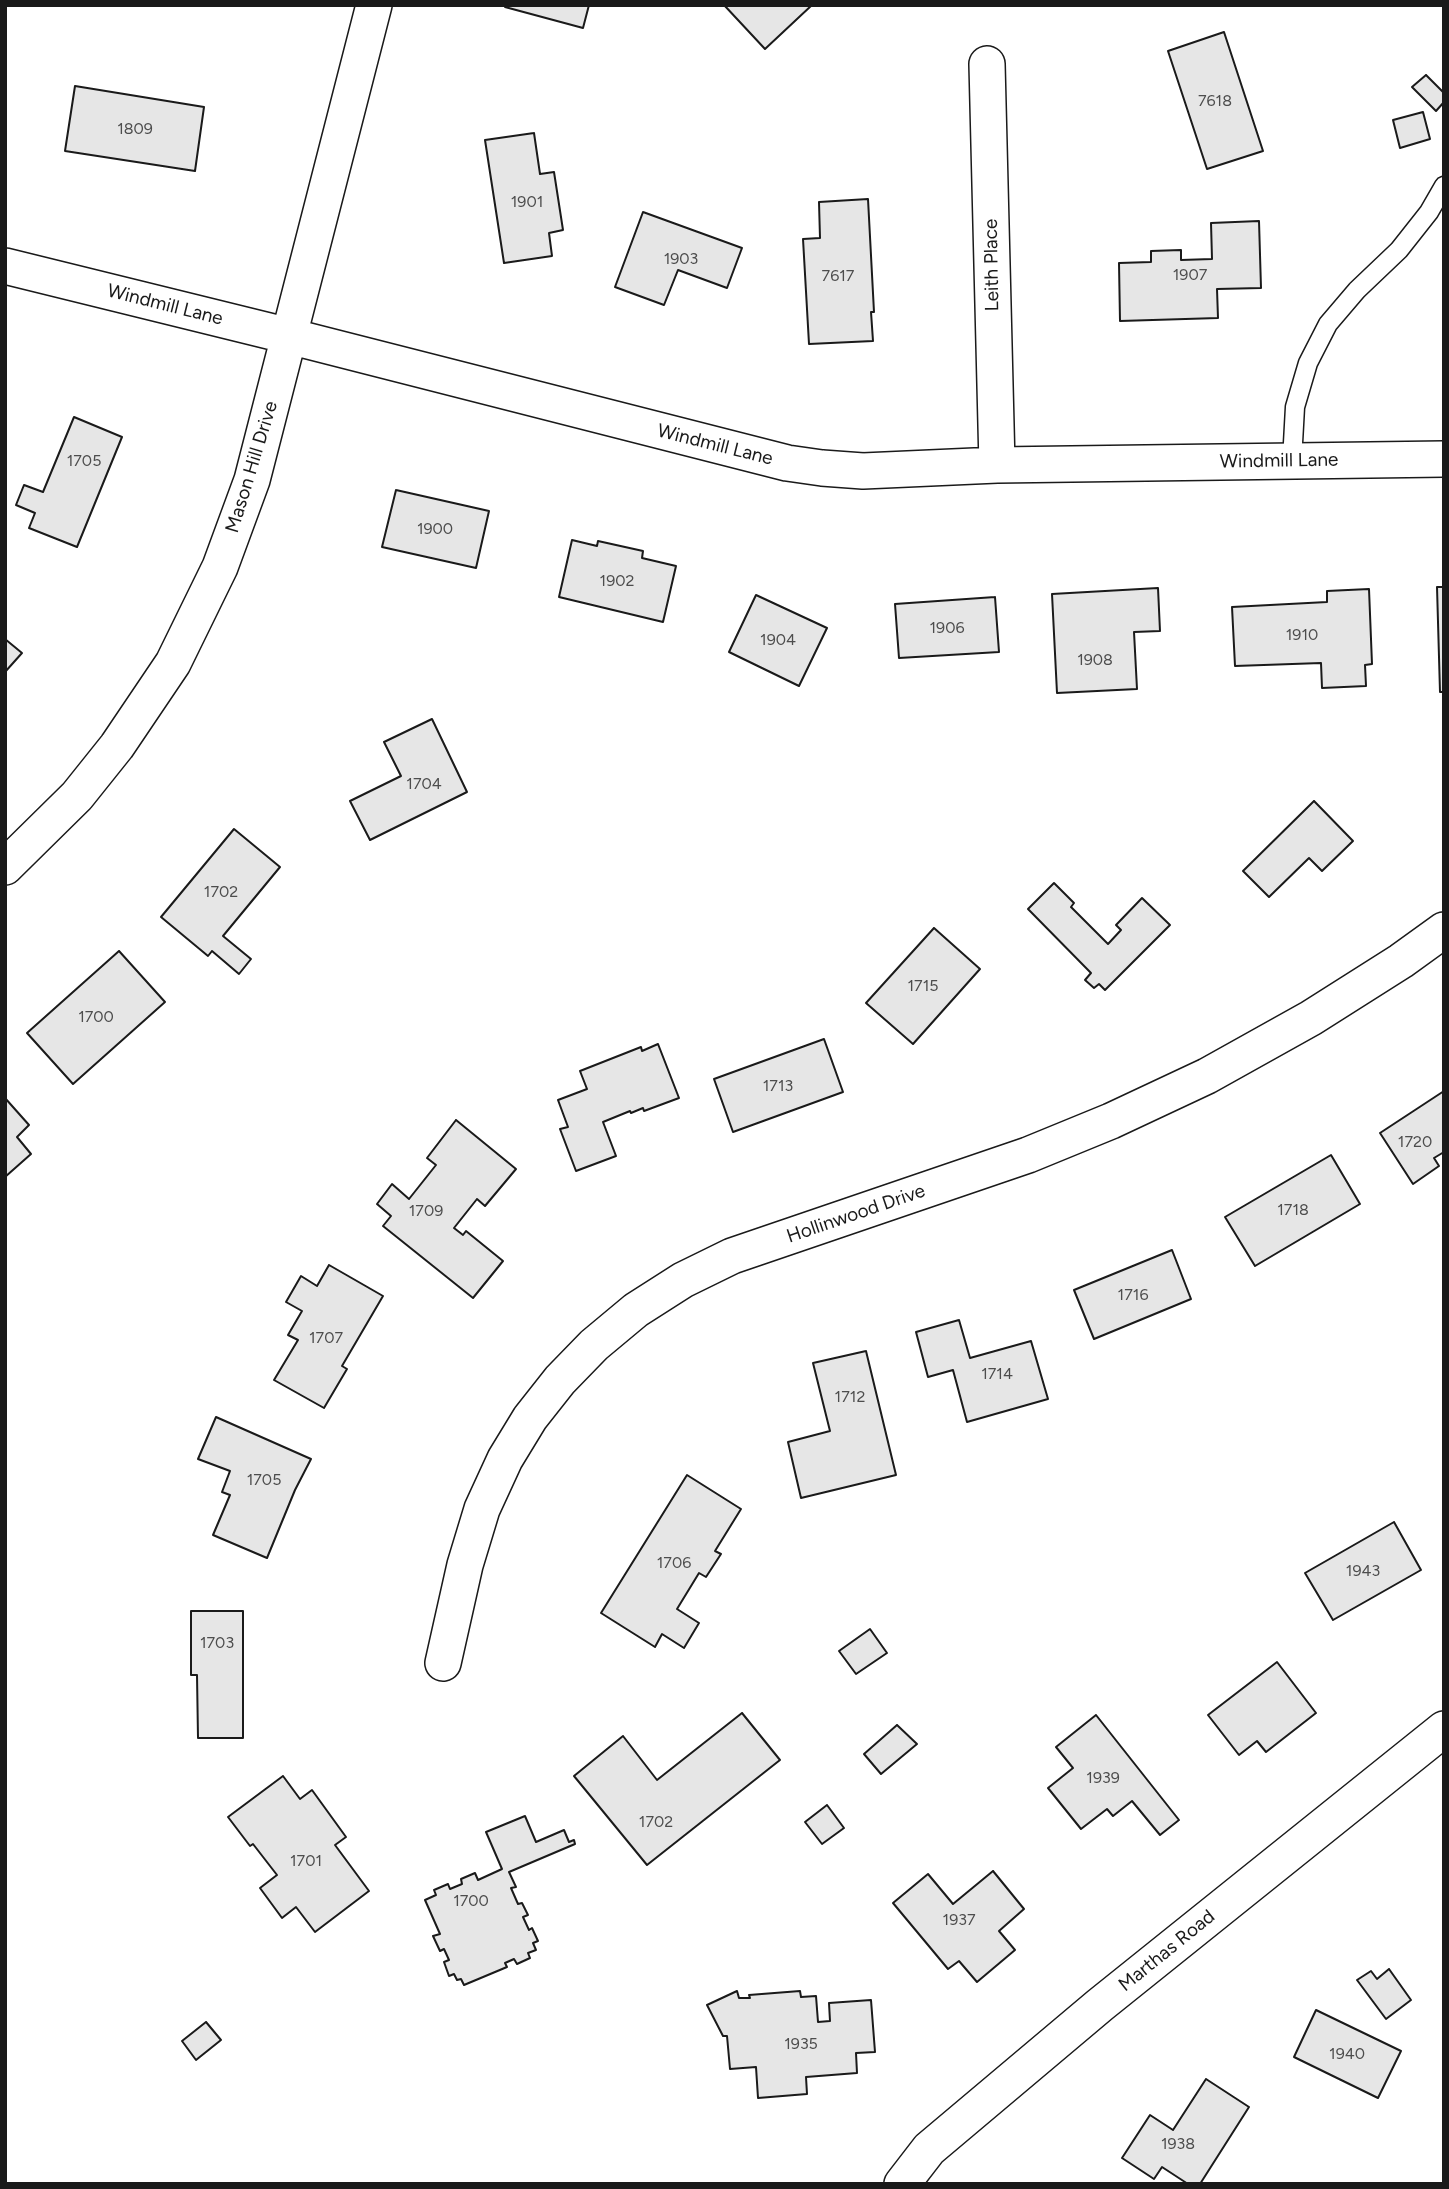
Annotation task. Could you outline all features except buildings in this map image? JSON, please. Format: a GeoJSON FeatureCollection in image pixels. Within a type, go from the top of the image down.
{"type":"FeatureCollection","features":[{"type":"Feature","properties":{"kind":"street","name":"Mason Hill Drive"},"geometry":{"type":"LineString","coordinates":[[5,867],[76,796],[117,746],[173,663],[220,567],[252,480],[374,5]]}},
{"type":"Feature","properties":{"kind":"street","name":"Leith Place"},"geometry":{"type":"LineString","coordinates":[[987,64],[997,465]]}},
{"type":"Feature","properties":{"kind":"street","name":"Windmill Lane"},"geometry":{"type":"LineString","coordinates":[[5,266],[289,335],[787,463],[822,468],[863,471],[997,465],[1444,459]]}},
{"type":"Feature","properties":{"kind":"street","name":"Hollinwood Drive"},"geometry":{"type":"LineString","coordinates":[[443,1663],[464,1565],[482,1510],[505,1459],[530,1418],[560,1380],[594,1345],[636,1310],[683,1280],[732,1256],[1028,1155],[1111,1121],[1207,1076],[1311,1018],[1401,961],[1444,930]]}},
{"type":"Feature","properties":{"kind":"street","name":"Marthas Road"},"geometry":{"type":"LineString","coordinates":[[901,2184],[929,2149],[1100,2005],[1444,1729]]}},
{"type":"Feature","properties":{"kind":"lane"},"geometry":{"type":"LineString","coordinates":[[1292,461],[1295,407],[1308,363],[1328,324],[1357,290],[1399,250],[1429,212],[1444,186]]}}]}
